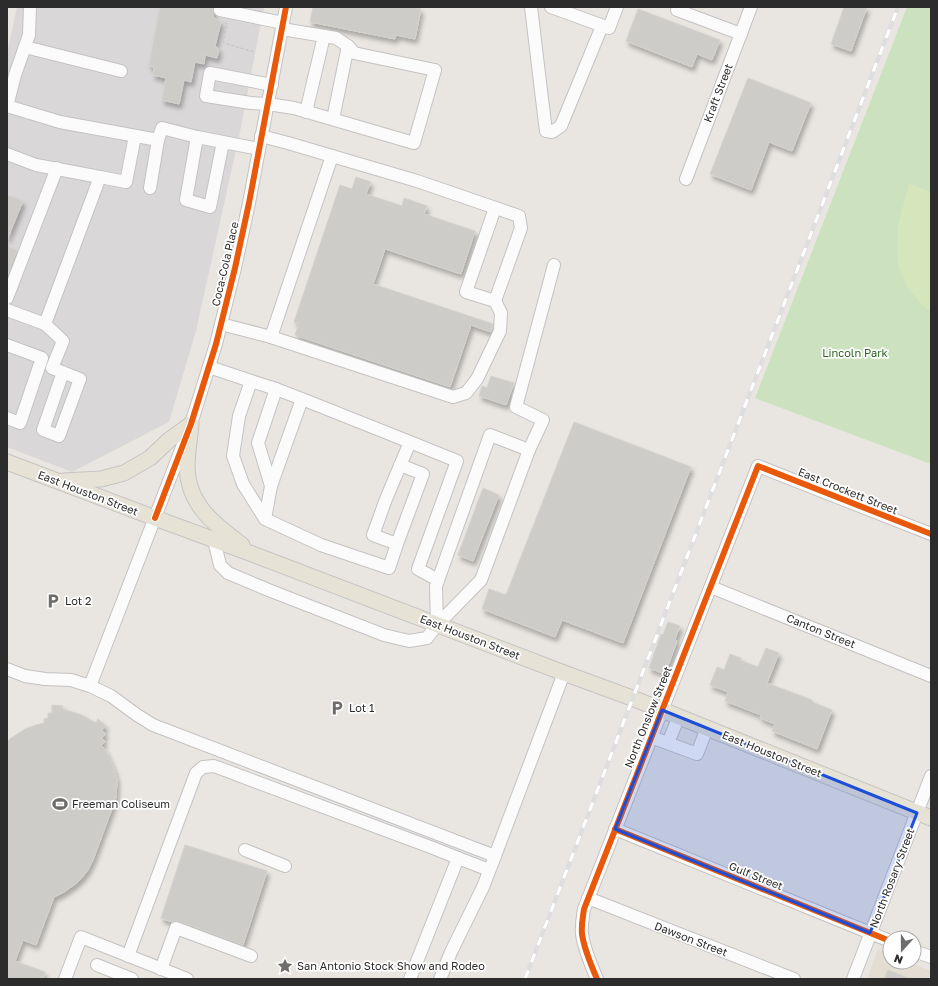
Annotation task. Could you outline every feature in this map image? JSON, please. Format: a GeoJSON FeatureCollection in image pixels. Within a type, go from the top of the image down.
{"type":"FeatureCollection","features":[{"type":"Feature","properties":{"kind":"main road"},"geometry":{"type":"LineString","coordinates":[[56,481],[101,479],[124,473],[150,458],[169,440],[191,424]]}},
{"type":"Feature","properties":{"kind":"main road"},"geometry":{"type":"LineString","coordinates":[[191,424],[187,468],[191,490],[202,510],[218,527],[255,555]]}},
{"type":"Feature","properties":{"kind":"main road","name":"East Houston Street"},"geometry":{"type":"LineString","coordinates":[[7,462],[564,673],[626,695],[931,818]]}},
{"type":"Feature","properties":{"kind":"street"},"geometry":{"type":"LineString","coordinates":[[30,7],[29,35],[15,75],[7,106],[60,122],[158,140]]}},
{"type":"Feature","properties":{"kind":"street","name":"Coca-Cola Place"},"geometry":{"type":"LineString","coordinates":[[90,686],[191,424],[216,344],[249,203],[286,7]]}},
{"type":"Feature","properties":{"kind":"street"},"geometry":{"type":"LineString","coordinates":[[531,7],[546,131],[552,132],[561,126],[602,26]]}},
{"type":"Feature","properties":{"kind":"street"},"geometry":{"type":"LineString","coordinates":[[551,7],[609,28],[617,7]]}},
{"type":"Feature","properties":{"kind":"street","name":"Kraft Street"},"geometry":{"type":"LineString","coordinates":[[686,179],[751,7]]}},
{"type":"Feature","properties":{"kind":"street"},"geometry":{"type":"LineString","coordinates":[[220,10],[336,38],[348,46],[354,53],[436,70],[414,143],[294,108],[206,96],[210,73],[272,85]]}},
{"type":"Feature","properties":{"kind":"street"},"geometry":{"type":"LineString","coordinates":[[677,10],[741,34]]}},
{"type":"Feature","properties":{"kind":"street"},"geometry":{"type":"LineString","coordinates":[[306,112],[324,36]]}},
{"type":"Feature","properties":{"kind":"street"},"geometry":{"type":"LineString","coordinates":[[333,120],[348,46]]}},
{"type":"Feature","properties":{"kind":"street"},"geometry":{"type":"LineString","coordinates":[[25,47],[122,71]]}},
{"type":"Feature","properties":{"kind":"street"},"geometry":{"type":"LineString","coordinates":[[150,188],[158,140],[162,128],[259,149]]}},
{"type":"Feature","properties":{"kind":"street"},"geometry":{"type":"LineString","coordinates":[[7,154],[36,165],[126,182],[135,136]]}},
{"type":"Feature","properties":{"kind":"street"},"geometry":{"type":"LineString","coordinates":[[197,136],[186,200],[210,207],[223,142]]}},
{"type":"Feature","properties":{"kind":"street"},"geometry":{"type":"LineString","coordinates":[[262,136],[417,181],[519,216],[521,228],[495,302]]}},
{"type":"Feature","properties":{"kind":"street"},"geometry":{"type":"LineString","coordinates":[[271,337],[332,156]]}},
{"type":"Feature","properties":{"kind":"street"},"geometry":{"type":"LineString","coordinates":[[7,298],[57,168]]}},
{"type":"Feature","properties":{"kind":"street"},"geometry":{"type":"LineString","coordinates":[[45,324],[100,177]]}},
{"type":"Feature","properties":{"kind":"street"},"geometry":{"type":"LineString","coordinates":[[221,324],[271,337],[453,397],[466,393],[477,379],[500,331],[501,313],[495,302],[466,292],[495,208]]}},
{"type":"Feature","properties":{"kind":"street"},"geometry":{"type":"LineString","coordinates":[[214,540],[220,565],[228,573],[384,634],[409,641],[427,638],[437,625],[481,580],[530,450],[543,420],[516,406],[554,265]]}},
{"type":"Feature","properties":{"kind":"street"},"geometry":{"type":"LineString","coordinates":[[7,310],[45,324],[63,341],[52,368],[63,372],[80,379],[59,436],[43,430],[63,372]]}},
{"type":"Feature","properties":{"kind":"street"},"geometry":{"type":"LineString","coordinates":[[7,345],[42,358],[20,423],[7,418]]}},
{"type":"Feature","properties":{"kind":"street"},"geometry":{"type":"LineString","coordinates":[[209,367],[276,389],[457,461],[418,569],[438,580]]}},
{"type":"Feature","properties":{"kind":"street"},"geometry":{"type":"LineString","coordinates":[[251,381],[239,416],[233,456],[243,484],[265,518],[322,545],[389,568],[423,474],[400,465]]}},
{"type":"Feature","properties":{"kind":"street"},"geometry":{"type":"LineString","coordinates":[[270,486],[258,443],[276,389]]}},
{"type":"Feature","properties":{"kind":"street"},"geometry":{"type":"LineString","coordinates":[[265,518],[270,486],[302,399]]}},
{"type":"Feature","properties":{"kind":"street"},"geometry":{"type":"LineString","coordinates":[[437,625],[436,586],[490,435],[530,450]]}},
{"type":"Feature","properties":{"kind":"street"},"geometry":{"type":"LineString","coordinates":[[397,544],[373,535],[386,499],[410,442]]}},
{"type":"Feature","properties":{"kind":"street","name":"East Crockett Street"},"geometry":{"type":"LineString","coordinates":[[758,466],[931,534]]}},
{"type":"Feature","properties":{"kind":"street","name":"North Onslow Street"},"geometry":{"type":"LineString","coordinates":[[597,979],[585,947],[582,934],[584,909],[758,466]]}},
{"type":"Feature","properties":{"kind":"street","name":"Canton Street"},"geometry":{"type":"LineString","coordinates":[[711,587],[931,676]]}},
{"type":"Feature","properties":{"kind":"street"},"geometry":{"type":"LineString","coordinates":[[7,669],[24,676],[45,679],[71,680],[90,686],[111,696],[152,724],[494,856]]}},
{"type":"Feature","properties":{"kind":"street"},"geometry":{"type":"LineString","coordinates":[[440,979],[451,952],[483,887],[564,673]]}},
{"type":"Feature","properties":{"kind":"street"},"geometry":{"type":"LineString","coordinates":[[668,743],[678,716]]}},
{"type":"Feature","properties":{"kind":"street"},"geometry":{"type":"LineString","coordinates":[[652,737],[697,754],[707,728]]}},
{"type":"Feature","properties":{"kind":"street"},"geometry":{"type":"LineString","coordinates":[[128,956],[196,773],[203,767],[214,766],[489,870]]}},
{"type":"Feature","properties":{"kind":"street","name":"North Rosary Street"},"geometry":{"type":"LineString","coordinates":[[853,979],[931,776]]}},
{"type":"Feature","properties":{"kind":"street"},"geometry":{"type":"LineString","coordinates":[[383,829],[388,815]]}},
{"type":"Feature","properties":{"kind":"street","name":"Gulf Street"},"geometry":{"type":"LineString","coordinates":[[615,829],[882,938]]}},
{"type":"Feature","properties":{"kind":"street"},"geometry":{"type":"LineString","coordinates":[[245,850],[285,866]]}},
{"type":"Feature","properties":{"kind":"street"},"geometry":{"type":"LineString","coordinates":[[410,979],[458,858]]}},
{"type":"Feature","properties":{"kind":"street","name":"Dawson Street"},"geometry":{"type":"LineString","coordinates":[[588,898],[794,979]]}},
{"type":"Feature","properties":{"kind":"street"},"geometry":{"type":"LineString","coordinates":[[161,969],[176,928],[251,956]]}},
{"type":"Feature","properties":{"kind":"street"},"geometry":{"type":"LineString","coordinates":[[65,979],[81,937],[186,979]]}},
{"type":"Feature","properties":{"kind":"street"},"geometry":{"type":"LineString","coordinates":[[97,965],[132,979]]}},
{"type":"Feature","properties":{"kind":"path"},"geometry":{"type":"LineString","coordinates":[[220,10],[218,20],[227,24],[223,41],[224,43],[254,52]]}},
{"type":"Feature","properties":{"kind":"highlighted area"},"geometry":{"type":"Polygon","coordinates":[[[662,710],[917,813],[870,933],[615,829],[662,710]]]}},
{"type":"Feature","properties":{"kind":"shaded area"},"geometry":{"type":"Polygon","coordinates":[[[17,7],[264,7],[241,127],[196,331],[169,422],[72,472],[7,447],[7,54],[17,7]]]}},
{"type":"Feature","properties":{"kind":"shaded area"},"geometry":{"type":"Polygon","coordinates":[[[878,949],[882,951],[882,970],[922,970],[922,967],[931,971],[931,979],[867,979],[878,949]]]}},
{"type":"Feature","properties":{"kind":"green space","name":"Lincoln Park"},"geometry":{"type":"Polygon","coordinates":[[[907,7],[931,7],[931,464],[755,398],[907,7]]]}},
{"type":"Feature","properties":{"kind":"green space"},"geometry":{"type":"Polygon","coordinates":[[[909,184],[931,192],[931,312],[922,305],[907,287],[898,265],[898,225],[909,184]]]}},
{"type":"Feature","properties":{"kind":"building"},"geometry":{"type":"Polygon","coordinates":[[[160,7],[213,7],[213,17],[221,22],[215,46],[219,49],[217,58],[205,55],[204,64],[195,62],[191,82],[184,80],[179,104],[162,100],[166,78],[153,75],[154,68],[149,65],[160,7]]]}},
{"type":"Feature","properties":{"kind":"building"},"geometry":{"type":"Polygon","coordinates":[[[313,7],[412,7],[421,9],[415,39],[396,35],[395,39],[310,22],[313,7]]]}},
{"type":"Feature","properties":{"kind":"building"},"geometry":{"type":"Polygon","coordinates":[[[844,7],[867,7],[851,51],[831,44],[844,7]]]}},
{"type":"Feature","properties":{"kind":"building"},"geometry":{"type":"Polygon","coordinates":[[[638,9],[720,40],[712,60],[697,54],[692,67],[626,41],[638,9]]]}},
{"type":"Feature","properties":{"kind":"building"},"geometry":{"type":"Polygon","coordinates":[[[748,78],[811,103],[792,151],[769,142],[751,190],[710,174],[748,78]]]}},
{"type":"Feature","properties":{"kind":"building"},"geometry":{"type":"Polygon","coordinates":[[[356,177],[371,182],[366,194],[402,206],[404,198],[427,206],[424,214],[475,231],[461,274],[385,249],[373,284],[493,324],[493,329],[491,332],[471,325],[450,387],[295,335],[299,323],[294,322],[340,185],[352,189],[356,177]]]}},
{"type":"Feature","properties":{"kind":"building"},"geometry":{"type":"Polygon","coordinates":[[[7,195],[23,201],[7,240],[7,195]]]}},
{"type":"Feature","properties":{"kind":"building"},"geometry":{"type":"Polygon","coordinates":[[[7,246],[17,250],[7,276],[7,246]]]}},
{"type":"Feature","properties":{"kind":"building"},"geometry":{"type":"Polygon","coordinates":[[[491,376],[514,383],[506,405],[479,396],[482,386],[487,388],[491,376]]]}},
{"type":"Feature","properties":{"kind":"building"},"geometry":{"type":"Polygon","coordinates":[[[574,422],[691,467],[623,643],[562,620],[555,637],[482,609],[489,589],[506,595],[574,422]]]}},
{"type":"Feature","properties":{"kind":"building"},"geometry":{"type":"Polygon","coordinates":[[[483,488],[499,495],[473,561],[458,555],[483,488]]]}},
{"type":"Feature","properties":{"kind":"building"},"geometry":{"type":"Polygon","coordinates":[[[668,622],[680,626],[675,639],[677,641],[665,674],[649,668],[661,634],[663,635],[668,622]]]}},
{"type":"Feature","properties":{"kind":"building"},"geometry":{"type":"Polygon","coordinates":[[[766,648],[779,653],[767,683],[812,700],[812,702],[832,710],[817,749],[772,731],[775,724],[760,718],[761,715],[725,701],[728,692],[710,685],[717,667],[724,670],[730,654],[741,658],[740,660],[758,667],[766,648]]]}},
{"type":"Feature","properties":{"kind":"building","name":"Freeman Coliseum"},"geometry":{"type":"Polygon","coordinates":[[[52,705],[63,706],[63,709],[82,715],[96,723],[98,719],[106,726],[102,730],[106,734],[102,738],[105,742],[101,745],[106,751],[114,769],[117,780],[116,798],[88,870],[74,885],[54,897],[36,945],[23,940],[15,961],[45,972],[43,979],[7,979],[7,742],[27,728],[44,723],[44,719],[48,718],[48,713],[52,713],[52,705]]]}},
{"type":"Feature","properties":{"kind":"building"},"geometry":{"type":"Polygon","coordinates":[[[185,845],[267,871],[243,945],[179,921],[172,922],[161,918],[185,845]]]}},
{"type":"Feature","properties":{"kind":"building"},"geometry":{"type":"Polygon","coordinates":[[[888,970],[910,979],[884,979],[888,970]]]}},
{"type":"Feature","properties":{"kind":"railway"},"geometry":{"type":"LineString","coordinates":[[525,979],[898,7]]}},
{"type":"Feature","properties":{"kind":"cycle path"},"geometry":{"type":"LineString","coordinates":[[155,518],[191,424],[216,344],[249,203],[286,7]]}},
{"type":"Feature","properties":{"kind":"cycle path"},"geometry":{"type":"LineString","coordinates":[[597,979],[583,940],[582,927],[584,909],[758,466],[931,534]]}},
{"type":"Feature","properties":{"kind":"cycle path"},"geometry":{"type":"LineString","coordinates":[[615,829],[882,938]]}},
{"type":"Feature","properties":{"kind":"place","name":"Lot 2"},"geometry":{"type":"Point","coordinates":[53,601]}},
{"type":"Feature","properties":{"kind":"place","name":"Lot 1"},"geometry":{"type":"Point","coordinates":[337,708]}},
{"type":"Feature","properties":{"kind":"place","name":"Freeman Coliseum"},"geometry":{"type":"Point","coordinates":[60,804]}},
{"type":"Feature","properties":{"kind":"place","name":"San Antonio Stock Show and Rodeo"},"geometry":{"type":"Point","coordinates":[285,966]}}]}
